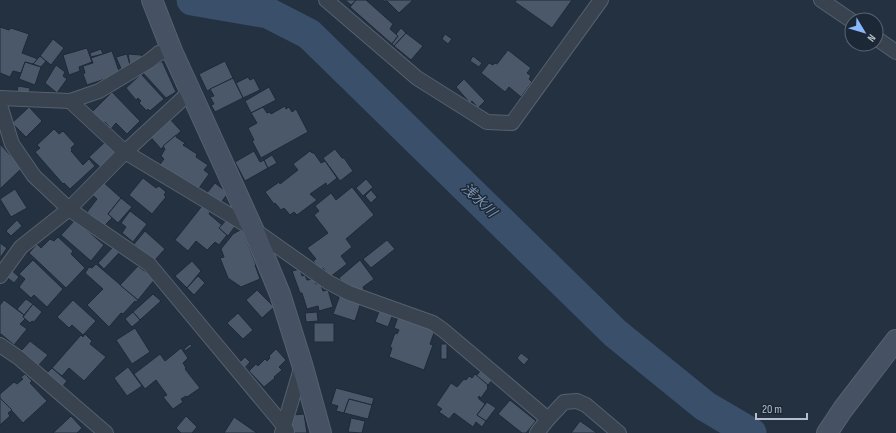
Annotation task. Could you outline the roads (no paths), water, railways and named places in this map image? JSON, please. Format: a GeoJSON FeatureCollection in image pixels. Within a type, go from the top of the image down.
{"type":"FeatureCollection","features":[{"type":"Feature","properties":{"kind":"street"},"geometry":{"type":"LineString","coordinates":[[152,0],[171,48],[253,229],[280,294],[302,364],[321,433]]}},
{"type":"Feature","properties":{"kind":"street"},"geometry":{"type":"LineString","coordinates":[[326,0],[417,78],[487,122],[512,123],[601,0]]}},
{"type":"Feature","properties":{"kind":"street"},"geometry":{"type":"LineString","coordinates":[[821,0],[844,16]]}},
{"type":"Feature","properties":{"kind":"street"},"geometry":{"type":"LineString","coordinates":[[884,44],[896,52]]}},
{"type":"Feature","properties":{"kind":"street"},"geometry":{"type":"LineString","coordinates":[[0,98],[70,101],[99,91],[150,61],[159,53],[171,48]]}},
{"type":"Feature","properties":{"kind":"street"},"geometry":{"type":"LineString","coordinates":[[0,276],[21,247],[69,208],[125,152],[191,91]]}},
{"type":"Feature","properties":{"kind":"street"},"geometry":{"type":"LineString","coordinates":[[70,101],[125,152],[253,229],[333,285],[350,294],[433,323],[548,419]]}},
{"type":"Feature","properties":{"kind":"street"},"geometry":{"type":"LineString","coordinates":[[0,105],[12,144],[34,176],[69,208],[149,264],[285,431]]}},
{"type":"Feature","properties":{"kind":"street"},"geometry":{"type":"LineString","coordinates":[[827,433],[843,409],[896,340]]}},
{"type":"Feature","properties":{"kind":"street"},"geometry":{"type":"LineString","coordinates":[[0,345],[19,358],[106,433]]}},
{"type":"Feature","properties":{"kind":"street"},"geometry":{"type":"LineString","coordinates":[[285,431],[302,364]]}},
{"type":"Feature","properties":{"kind":"street"},"geometry":{"type":"LineString","coordinates":[[537,433],[564,402],[577,401],[586,405],[619,433]]}},
{"type":"Feature","properties":{"kind":"waterway","name":"浅水川"},"geometry":{"type":"LineString","coordinates":[[192,0],[268,13],[309,34],[615,333],[705,406],[751,433]]}}]}
